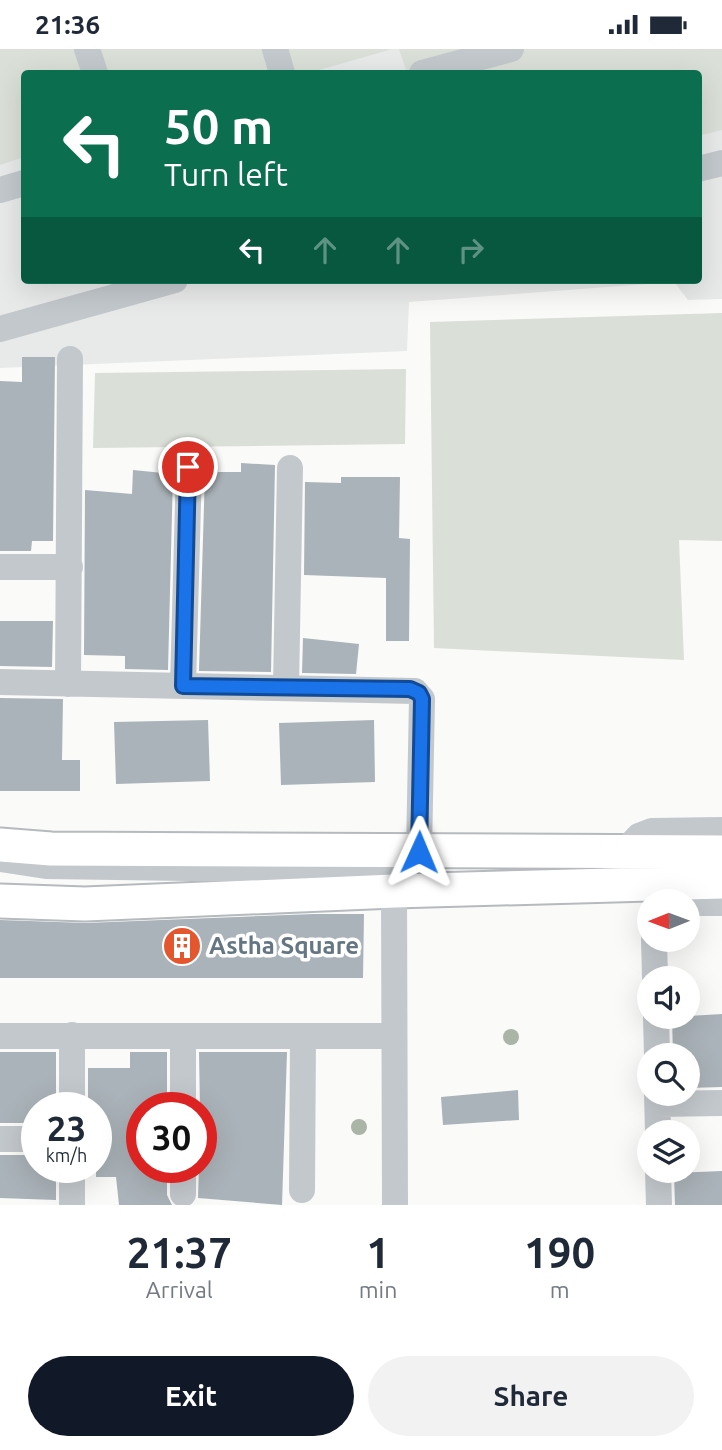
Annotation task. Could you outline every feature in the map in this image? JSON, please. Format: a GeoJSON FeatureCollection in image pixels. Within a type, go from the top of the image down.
{"type":"FeatureCollection","features":[{"type":"Feature","properties":{"kind":"main road"},"geometry":{"type":"LineString","coordinates":[[0,845],[401,866],[622,868],[722,882]]}},
{"type":"Feature","properties":{"kind":"main road"},"geometry":{"type":"LineString","coordinates":[[0,901],[85,904],[401,866],[622,868],[722,852]]}},
{"type":"Feature","properties":{"kind":"street"},"geometry":{"type":"LineString","coordinates":[[87,49],[93,70]]}},
{"type":"Feature","properties":{"kind":"street"},"geometry":{"type":"LineString","coordinates":[[275,49],[281,70]]}},
{"type":"Feature","properties":{"kind":"street"},"geometry":{"type":"LineString","coordinates":[[433,70],[511,49]]}},
{"type":"Feature","properties":{"kind":"street"},"geometry":{"type":"LineString","coordinates":[[702,168],[722,163]]}},
{"type":"Feature","properties":{"kind":"street"},"geometry":{"type":"LineString","coordinates":[[0,190],[21,184]]}},
{"type":"Feature","properties":{"kind":"street"},"geometry":{"type":"LineString","coordinates":[[0,329],[161,284]]}},
{"type":"Feature","properties":{"kind":"street"},"geometry":{"type":"LineString","coordinates":[[68,684],[71,359]]}},
{"type":"Feature","properties":{"kind":"street"},"geometry":{"type":"LineString","coordinates":[[183,686],[188,467]]}},
{"type":"Feature","properties":{"kind":"street"},"geometry":{"type":"LineString","coordinates":[[286,687],[290,468]]}},
{"type":"Feature","properties":{"kind":"street"},"geometry":{"type":"LineString","coordinates":[[0,567],[70,567]]}},
{"type":"Feature","properties":{"kind":"street"},"geometry":{"type":"LineString","coordinates":[[0,682],[410,689],[419,693],[422,699],[401,866],[394,1036],[395,1205]]}},
{"type":"Feature","properties":{"kind":"street"},"geometry":{"type":"LineString","coordinates":[[637,895],[622,868],[639,837],[652,831],[722,830]]}},
{"type":"Feature","properties":{"kind":"street"},"geometry":{"type":"LineString","coordinates":[[0,859],[46,866],[401,866]]}},
{"type":"Feature","properties":{"kind":"street"},"geometry":{"type":"LineString","coordinates":[[0,874],[46,866]]}},
{"type":"Feature","properties":{"kind":"street"},"geometry":{"type":"LineString","coordinates":[[700,903],[722,903]]}},
{"type":"Feature","properties":{"kind":"street"},"geometry":{"type":"LineString","coordinates":[[72,1035],[72,1092]]}},
{"type":"Feature","properties":{"kind":"street"},"geometry":{"type":"LineString","coordinates":[[0,1036],[394,1036]]}},
{"type":"Feature","properties":{"kind":"street"},"geometry":{"type":"LineString","coordinates":[[302,1190],[303,1036]]}},
{"type":"Feature","properties":{"kind":"street"},"geometry":{"type":"LineString","coordinates":[[183,1037],[183,1092]]}},
{"type":"Feature","properties":{"kind":"street"},"geometry":{"type":"LineString","coordinates":[[700,1102],[722,1103]]}},
{"type":"Feature","properties":{"kind":"street"},"geometry":{"type":"LineString","coordinates":[[0,1139],[21,1139]]}},
{"type":"Feature","properties":{"kind":"street"},"geometry":{"type":"LineString","coordinates":[[72,1183],[72,1205]]}},
{"type":"Feature","properties":{"kind":"street"},"geometry":{"type":"LineString","coordinates":[[183,1183],[183,1194]]}},
{"type":"Feature","properties":{"kind":"street"},"geometry":{"type":"LineString","coordinates":[[659,1183],[659,1205]]}},
{"type":"Feature","properties":{"kind":"shaded area"},"geometry":{"type":"Polygon","coordinates":[[[0,49],[722,49],[722,299],[688,300],[676,284],[702,284],[702,70],[21,70],[21,284],[648,284],[409,302],[407,351],[0,368],[0,49]]]}},
{"type":"Feature","properties":{"kind":"shaded area"},"geometry":{"type":"Polygon","coordinates":[[[0,49],[392,49],[319,70],[21,70],[21,158],[0,165],[0,49]]]}},
{"type":"Feature","properties":{"kind":"shaded area"},"geometry":{"type":"Polygon","coordinates":[[[399,49],[722,49],[722,130],[702,135],[702,70],[406,70],[399,49]]]}},
{"type":"Feature","properties":{"kind":"shaded area"},"geometry":{"type":"Polygon","coordinates":[[[722,313],[722,541],[679,540],[684,660],[434,648],[430,322],[722,313]]]}},
{"type":"Feature","properties":{"kind":"shaded area"},"geometry":{"type":"Polygon","coordinates":[[[406,369],[405,444],[93,448],[95,373],[406,369]]]}},
{"type":"Feature","properties":{"kind":"building"},"geometry":{"type":"Polygon","coordinates":[[[22,357],[55,357],[53,541],[32,541],[31,551],[0,551],[0,381],[22,382],[22,357]]]}},
{"type":"Feature","properties":{"kind":"building"},"geometry":{"type":"Polygon","coordinates":[[[241,463],[275,465],[271,672],[199,671],[205,472],[241,472],[241,463]]]}},
{"type":"Feature","properties":{"kind":"building"},"geometry":{"type":"Polygon","coordinates":[[[133,470],[173,474],[168,670],[125,669],[125,656],[84,655],[85,490],[132,494],[133,470]]]}},
{"type":"Feature","properties":{"kind":"building"},"geometry":{"type":"Polygon","coordinates":[[[341,477],[400,477],[399,538],[410,539],[409,641],[386,641],[386,578],[304,575],[305,482],[341,483],[341,477]]]}},
{"type":"Feature","properties":{"kind":"building"},"geometry":{"type":"Polygon","coordinates":[[[0,621],[53,621],[52,667],[0,666],[0,621]]]}},
{"type":"Feature","properties":{"kind":"building"},"geometry":{"type":"Polygon","coordinates":[[[303,638],[359,644],[356,674],[302,673],[303,638]]]}},
{"type":"Feature","properties":{"kind":"building"},"geometry":{"type":"Polygon","coordinates":[[[0,698],[63,699],[62,760],[80,760],[80,791],[0,791],[0,698]]]}},
{"type":"Feature","properties":{"kind":"building"},"geometry":{"type":"Polygon","coordinates":[[[208,720],[210,781],[116,784],[114,722],[208,720]]]}},
{"type":"Feature","properties":{"kind":"building"},"geometry":{"type":"Polygon","coordinates":[[[374,720],[375,782],[281,785],[279,723],[374,720]]]}},
{"type":"Feature","properties":{"kind":"building","name":"Astha Square"},"geometry":{"type":"Polygon","coordinates":[[[364,914],[363,978],[0,978],[0,920],[86,923],[364,914]]]}},
{"type":"Feature","properties":{"kind":"building"},"geometry":{"type":"Polygon","coordinates":[[[722,1014],[722,1087],[700,1088],[700,1043],[673,1043],[672,1029],[700,1029],[700,1015],[722,1014]]]}},
{"type":"Feature","properties":{"kind":"building"},"geometry":{"type":"Polygon","coordinates":[[[0,1052],[56,1052],[56,1092],[21,1092],[21,1123],[0,1123],[0,1052]]]}},
{"type":"Feature","properties":{"kind":"building"},"geometry":{"type":"Polygon","coordinates":[[[130,1052],[167,1052],[167,1092],[126,1092],[126,1183],[167,1183],[167,1195],[172,1205],[119,1205],[116,1177],[112,1177],[112,1092],[88,1092],[88,1068],[130,1068],[130,1052]]]}},
{"type":"Feature","properties":{"kind":"building"},"geometry":{"type":"Polygon","coordinates":[[[199,1052],[287,1052],[282,1205],[198,1198],[198,1183],[217,1183],[217,1092],[200,1092],[199,1052]]]}},
{"type":"Feature","properties":{"kind":"building"},"geometry":{"type":"Polygon","coordinates":[[[518,1090],[519,1120],[443,1125],[441,1097],[518,1090]]]}},
{"type":"Feature","properties":{"kind":"building"},"geometry":{"type":"Polygon","coordinates":[[[0,1155],[21,1155],[21,1183],[56,1183],[56,1200],[0,1198],[0,1155]]]}},
{"type":"Feature","properties":{"kind":"building"},"geometry":{"type":"Polygon","coordinates":[[[722,1171],[722,1205],[675,1205],[674,1183],[700,1183],[700,1172],[722,1171]]]}},
{"type":"Feature","properties":{"kind":"place","name":"Astha Square"},"geometry":{"type":"Point","coordinates":[182,946]}},
{"type":"Feature","properties":{"kind":"route"},"geometry":{"type":"LineString","coordinates":[[188,467],[183,686],[410,689],[419,693],[422,699],[419,852]]}}]}
